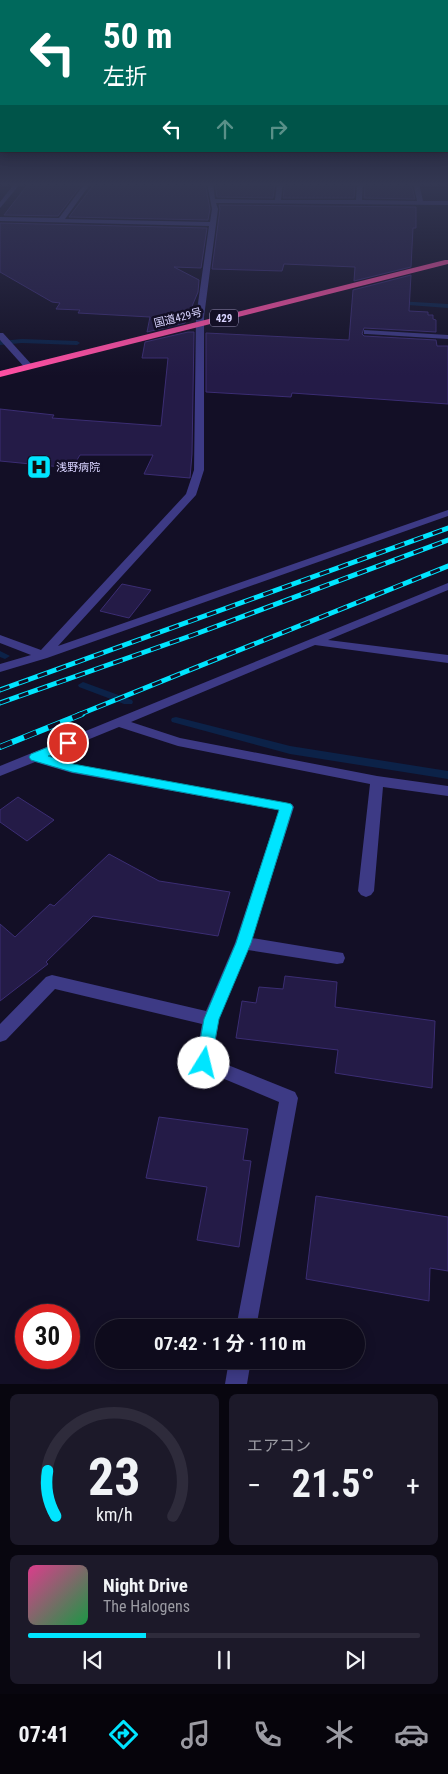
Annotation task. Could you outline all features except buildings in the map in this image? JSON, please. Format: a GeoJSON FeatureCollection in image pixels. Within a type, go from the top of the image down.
{"type":"FeatureCollection","features":[{"type":"Feature","properties":{"kind":"highway","name":"国道429号"},"geometry":{"type":"LineString","coordinates":[[0,374],[448,262]]}},
{"type":"Feature","properties":{"kind":"street"},"geometry":{"type":"LineString","coordinates":[[43,655],[191,495],[199,470],[200,324],[210,248]]}},
{"type":"Feature","properties":{"kind":"street"},"geometry":{"type":"LineString","coordinates":[[367,332],[448,337]]}},
{"type":"Feature","properties":{"kind":"street"},"geometry":{"type":"LineString","coordinates":[[4,340],[29,367]]}},
{"type":"Feature","properties":{"kind":"street"},"geometry":{"type":"LineString","coordinates":[[0,668],[43,655],[448,513]]}},
{"type":"Feature","properties":{"kind":"street"},"geometry":{"type":"LineString","coordinates":[[0,771],[448,586]]}},
{"type":"Feature","properties":{"kind":"street"},"geometry":{"type":"LineString","coordinates":[[0,640],[43,655]]}},
{"type":"Feature","properties":{"kind":"street"},"geometry":{"type":"LineString","coordinates":[[314,641],[448,659]]}},
{"type":"Feature","properties":{"kind":"street"},"geometry":{"type":"LineString","coordinates":[[118,722],[178,742],[377,781],[448,791]]}},
{"type":"Feature","properties":{"kind":"street"},"geometry":{"type":"LineString","coordinates":[[35,757],[72,768],[287,807],[243,943],[211,1019],[204,1063],[289,1098],[248,1319]]}},
{"type":"Feature","properties":{"kind":"street"},"geometry":{"type":"LineString","coordinates":[[366,891],[377,781]]}},
{"type":"Feature","properties":{"kind":"street"},"geometry":{"type":"LineString","coordinates":[[243,943],[338,958]]}},
{"type":"Feature","properties":{"kind":"street"},"geometry":{"type":"LineString","coordinates":[[0,1036],[52,982],[211,1019]]}},
{"type":"Feature","properties":{"kind":"street"},"geometry":{"type":"LineString","coordinates":[[236,1384],[238,1369]]}},
{"type":"Feature","properties":{"kind":"waterway"},"geometry":{"type":"LineString","coordinates":[[397,303],[448,306]]}},
{"type":"Feature","properties":{"kind":"waterway"},"geometry":{"type":"LineString","coordinates":[[0,343],[22,341],[77,343]]}},
{"type":"Feature","properties":{"kind":"waterway"},"geometry":{"type":"LineString","coordinates":[[0,654],[5,656]]}},
{"type":"Feature","properties":{"kind":"waterway"},"geometry":{"type":"LineString","coordinates":[[83,685],[128,702]]}},
{"type":"Feature","properties":{"kind":"waterway"},"geometry":{"type":"LineString","coordinates":[[176,720],[290,750],[448,775]]}},
{"type":"Feature","properties":{"kind":"railway"},"geometry":{"type":"LineString","coordinates":[[0,690],[448,528]]}},
{"type":"Feature","properties":{"kind":"railway"},"geometry":{"type":"LineString","coordinates":[[0,703],[193,635],[448,540]]}},
{"type":"Feature","properties":{"kind":"railway"},"geometry":{"type":"LineString","coordinates":[[78,715],[448,566]]}},
{"type":"Feature","properties":{"kind":"railway"},"geometry":{"type":"LineString","coordinates":[[0,747],[82,714]]}},
{"type":"Feature","properties":{"kind":"place","name":"浅野病院"},"geometry":{"type":"Point","coordinates":[39,467]}},
{"type":"Feature","properties":{"kind":"route"},"geometry":{"type":"LineString","coordinates":[[68,743],[35,757],[72,768],[287,807],[243,943],[211,1019],[204,1063]]}}]}
